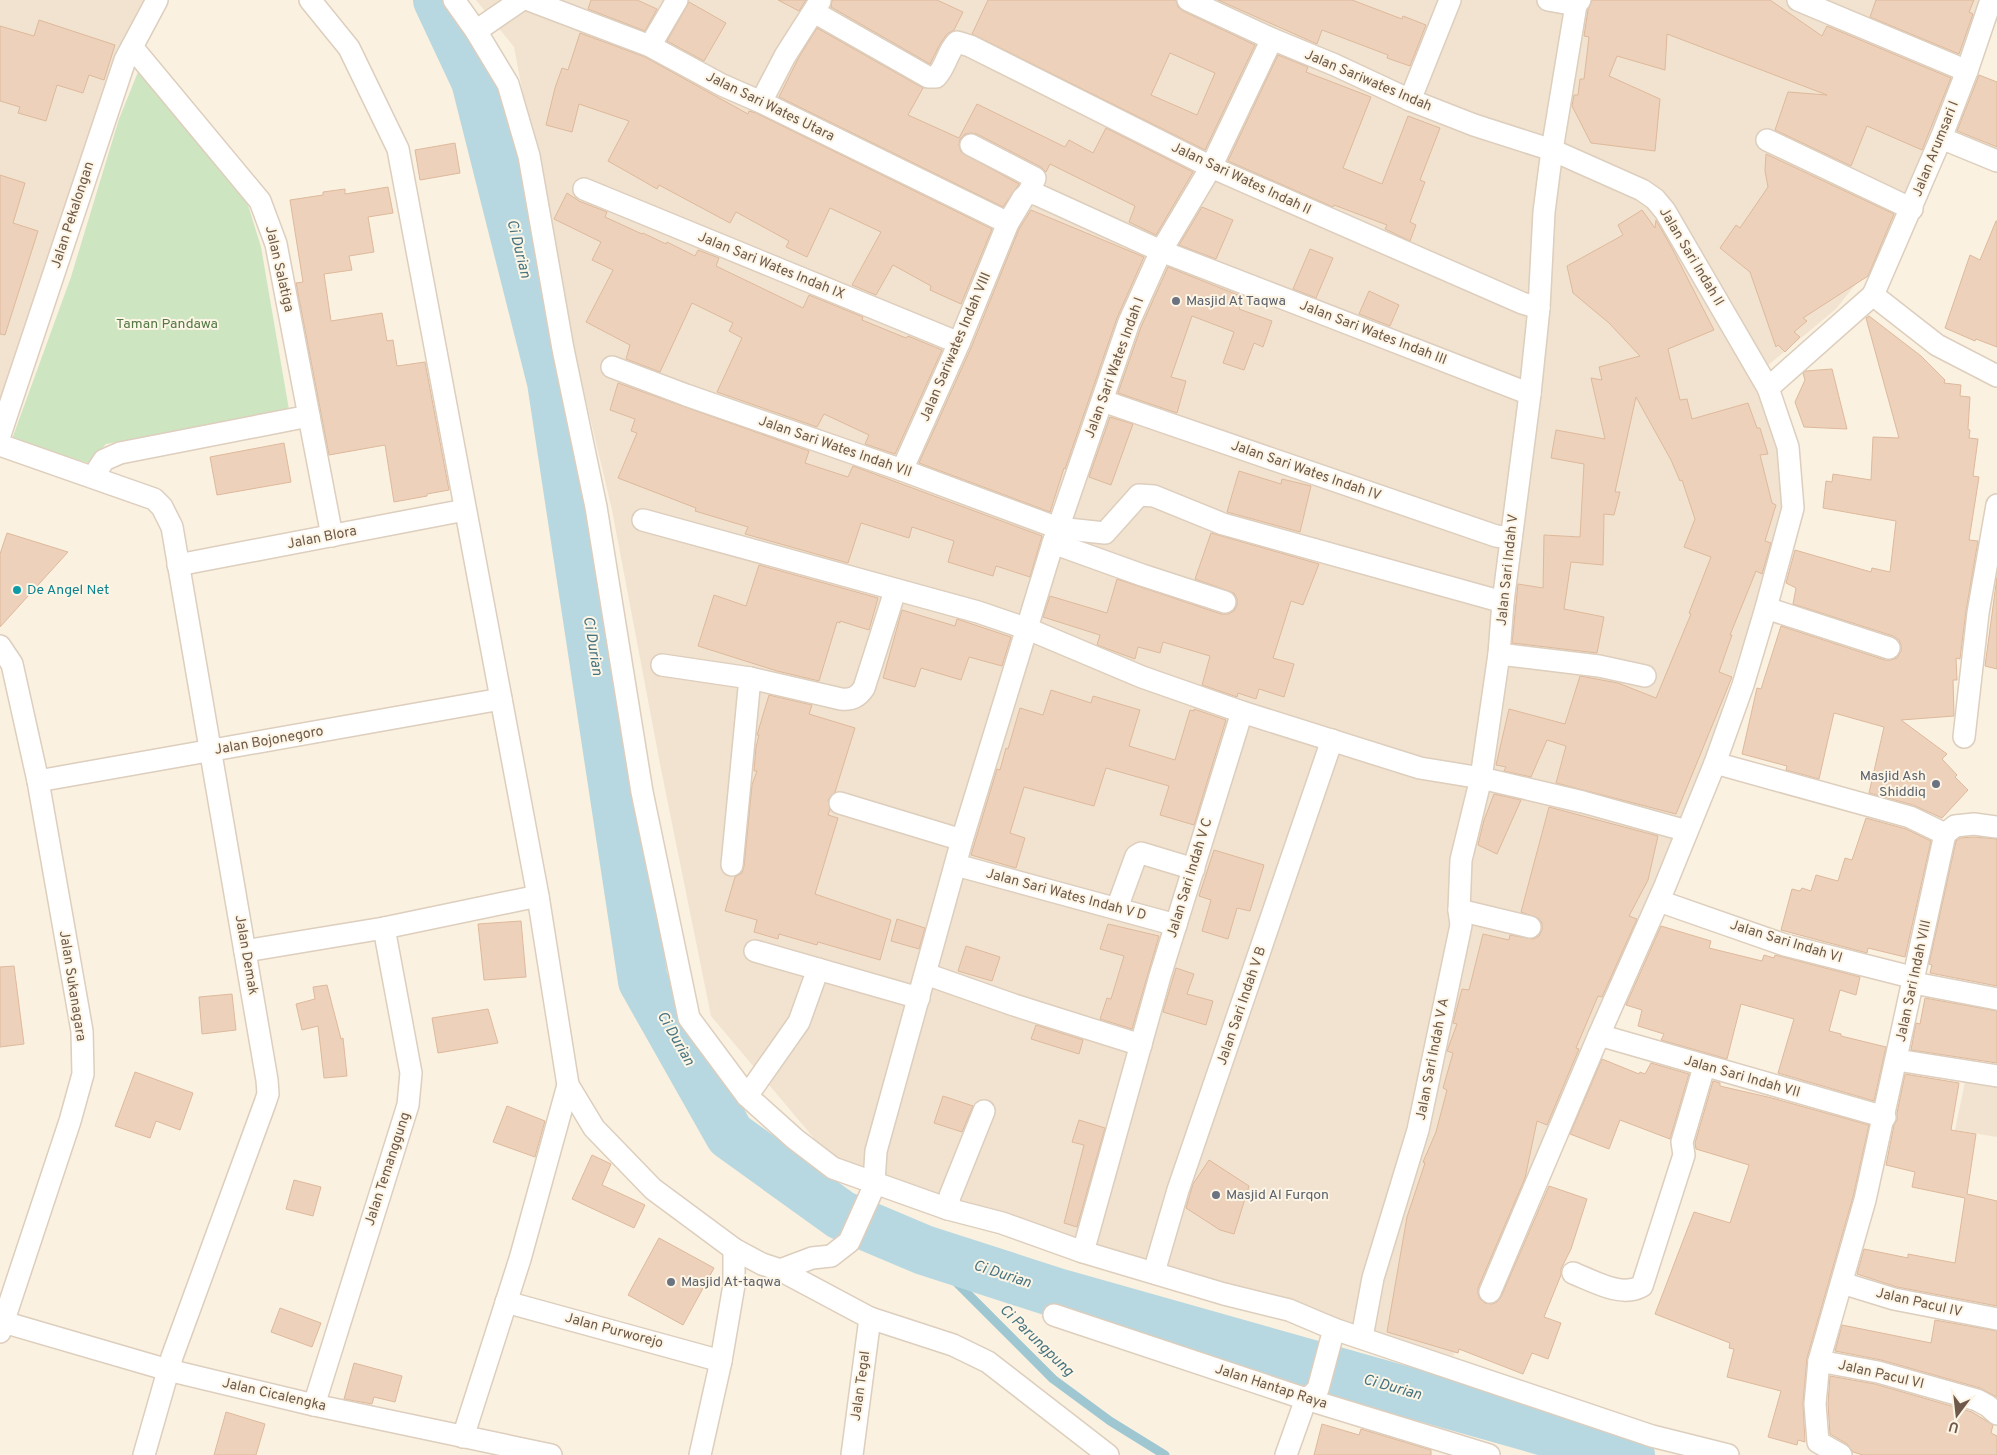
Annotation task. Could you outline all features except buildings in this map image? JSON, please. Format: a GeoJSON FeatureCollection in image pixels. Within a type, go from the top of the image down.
{"type":"FeatureCollection","features":[{"type":"Feature","properties":{"kind":"street","name":"Jalan Pekalongan"},"geometry":{"type":"LineString","coordinates":[[0,435],[125,60],[157,0]]}},
{"type":"Feature","properties":{"kind":"street"},"geometry":{"type":"LineString","coordinates":[[310,0],[349,48],[398,149],[538,896],[568,1085],[594,1128],[653,1189],[734,1248],[870,1318],[953,1345],[988,1362],[1108,1455]]}},
{"type":"Feature","properties":{"kind":"street"},"geometry":{"type":"LineString","coordinates":[[454,0],[476,31],[508,84],[529,156],[564,349],[596,507],[642,792],[689,1018],[747,1096],[795,1140],[833,1168],[872,1188],[1002,1223],[1083,1252],[1224,1294],[1289,1310],[1333,1335],[1362,1337],[1652,1436],[1728,1455]]}},
{"type":"Feature","properties":{"kind":"street"},"geometry":{"type":"LineString","coordinates":[[476,31],[521,0]]}},
{"type":"Feature","properties":{"kind":"street","name":"Jalan Sari Wates Utara"},"geometry":{"type":"LineString","coordinates":[[529,0],[650,46],[722,86],[761,102],[1008,223]]}},
{"type":"Feature","properties":{"kind":"street"},"geometry":{"type":"LineString","coordinates":[[650,46],[677,0]]}},
{"type":"Feature","properties":{"kind":"street","name":"Jalan Sariwates Indah"},"geometry":{"type":"LineString","coordinates":[[1188,0],[1272,40],[1410,100],[1474,125],[1552,150]]}},
{"type":"Feature","properties":{"kind":"street"},"geometry":{"type":"LineString","coordinates":[[1410,100],[1450,0]]}},
{"type":"Feature","properties":{"kind":"street"},"geometry":{"type":"LineString","coordinates":[[1548,0],[1578,3]]}},
{"type":"Feature","properties":{"kind":"street"},"geometry":{"type":"LineString","coordinates":[[1798,0],[1967,71]]}},
{"type":"Feature","properties":{"kind":"street","name":"Jalan Arumsari I"},"geometry":{"type":"LineString","coordinates":[[1874,295],[1941,138],[1967,71],[1991,0]]}},
{"type":"Feature","properties":{"kind":"street","name":"Jalan Sari Indah V"},"geometry":{"type":"LineString","coordinates":[[1480,778],[1499,654],[1503,602],[1530,394],[1539,308],[1544,212],[1552,150],[1578,3]]}},
{"type":"Feature","properties":{"kind":"street"},"geometry":{"type":"LineString","coordinates":[[761,102],[785,56],[817,6]]}},
{"type":"Feature","properties":{"kind":"street","name":"Jalan Sari Wates Indah II"},"geometry":{"type":"LineString","coordinates":[[817,6],[928,78],[936,77],[943,70],[952,48],[957,42],[970,46],[1211,168],[1522,303],[1539,308]]}},
{"type":"Feature","properties":{"kind":"street","name":"Jalan Sari Wates Indah I"},"geometry":{"type":"LineString","coordinates":[[872,1188],[876,1151],[962,840],[1056,536],[1128,322],[1161,250],[1211,168],[1272,40]]}},
{"type":"Feature","properties":{"kind":"street","name":"Jalan Salatiga"},"geometry":{"type":"LineString","coordinates":[[132,47],[260,200],[276,244],[332,536]]}},
{"type":"Feature","properties":{"kind":"street"},"geometry":{"type":"LineString","coordinates":[[1941,138],[1997,161]]}},
{"type":"Feature","properties":{"kind":"street"},"geometry":{"type":"LineString","coordinates":[[1767,140],[1912,209]]}},
{"type":"Feature","properties":{"kind":"street"},"geometry":{"type":"LineString","coordinates":[[971,145],[1035,178],[1029,192]]}},
{"type":"Feature","properties":{"kind":"street","name":"Jalan Sari Indah II"},"geometry":{"type":"LineString","coordinates":[[1490,1292],[1599,1035],[1659,901],[1715,763],[1743,685],[1766,608],[1792,508],[1788,448],[1768,388],[1665,211],[1642,190],[1552,150]]}},
{"type":"Feature","properties":{"kind":"street","name":"Jalan Sari Wates Indah IX"},"geometry":{"type":"LineString","coordinates":[[584,189],[959,344]]}},
{"type":"Feature","properties":{"kind":"street","name":"Jalan Sariwates Indah VIII"},"geometry":{"type":"LineString","coordinates":[[902,470],[959,344],[1008,223],[1023,198],[1029,192]]}},
{"type":"Feature","properties":{"kind":"street","name":"Jalan Sari Wates Indah III"},"geometry":{"type":"LineString","coordinates":[[1029,192],[1161,250],[1530,394]]}},
{"type":"Feature","properties":{"kind":"street"},"geometry":{"type":"LineString","coordinates":[[1768,388],[1874,295],[1937,345],[1997,376]]}},
{"type":"Feature","properties":{"kind":"street","name":"Jalan Sari Wates Indah VII"},"geometry":{"type":"LineString","coordinates":[[612,367],[686,395],[902,470],[1056,536]]}},
{"type":"Feature","properties":{"kind":"street","name":"Jalan Sari Wates Indah IV"},"geometry":{"type":"LineString","coordinates":[[1103,401],[1496,536],[1511,538]]}},
{"type":"Feature","properties":{"kind":"street"},"geometry":{"type":"LineString","coordinates":[[93,477],[104,460],[120,453],[309,416]]}},
{"type":"Feature","properties":{"kind":"street","name":"Jalan Demak"},"geometry":{"type":"LineString","coordinates":[[0,445],[154,499],[162,507],[172,527],[268,1094],[168,1370],[144,1455]]}},
{"type":"Feature","properties":{"kind":"street"},"geometry":{"type":"LineString","coordinates":[[1056,536],[1105,533],[1139,495],[1154,496],[1223,524],[1503,602]]}},
{"type":"Feature","properties":{"kind":"street"},"geometry":{"type":"LineString","coordinates":[[1964,737],[1978,613],[1997,505]]}},
{"type":"Feature","properties":{"kind":"street","name":"Jalan Blora"},"geometry":{"type":"LineString","coordinates":[[178,565],[466,510]]}},
{"type":"Feature","properties":{"kind":"street"},"geometry":{"type":"LineString","coordinates":[[643,520],[978,612],[1028,629],[1142,677],[1242,712],[1420,768],[1480,778],[1583,802],[1687,831]]}},
{"type":"Feature","properties":{"kind":"street"},"geometry":{"type":"LineString","coordinates":[[1056,536],[1142,575],[1225,602]]}},
{"type":"Feature","properties":{"kind":"street"},"geometry":{"type":"LineString","coordinates":[[662,665],[750,678],[841,699],[856,697],[864,688],[895,590]]}},
{"type":"Feature","properties":{"kind":"street"},"geometry":{"type":"LineString","coordinates":[[1766,608],[1889,648]]}},
{"type":"Feature","properties":{"kind":"street","name":"Jalan Sukanagara"},"geometry":{"type":"LineString","coordinates":[[0,646],[12,664],[38,781],[82,1031],[83,1074],[70,1121],[1,1325]]}},
{"type":"Feature","properties":{"kind":"street"},"geometry":{"type":"LineString","coordinates":[[1499,654],[1599,666],[1645,676]]}},
{"type":"Feature","properties":{"kind":"street"},"geometry":{"type":"LineString","coordinates":[[732,865],[750,678]]}},
{"type":"Feature","properties":{"kind":"street","name":"Jalan Bojonegoro"},"geometry":{"type":"LineString","coordinates":[[38,781],[501,699]]}},
{"type":"Feature","properties":{"kind":"street","name":"Jalan Sari Indah V C"},"geometry":{"type":"LineString","coordinates":[[1083,1252],[1176,924],[1242,712]]}},
{"type":"Feature","properties":{"kind":"street","name":"Jalan Sari Indah V B"},"geometry":{"type":"LineString","coordinates":[[1154,1272],[1182,1181],[1332,740]]}},
{"type":"Feature","properties":{"kind":"street"},"geometry":{"type":"LineString","coordinates":[[1715,763],[1910,817],[1945,834],[1955,826],[1974,824],[1997,827]]}},
{"type":"Feature","properties":{"kind":"street","name":"Jalan Sari Indah V A"},"geometry":{"type":"LineString","coordinates":[[1362,1337],[1374,1278],[1418,1130],[1461,925],[1459,910],[1461,860],[1480,778]]}},
{"type":"Feature","properties":{"kind":"street"},"geometry":{"type":"LineString","coordinates":[[840,803],[962,840]]}},
{"type":"Feature","properties":{"kind":"street","name":"Jalan Sari Indah VIII"},"geometry":{"type":"LineString","coordinates":[[1818,1449],[1815,1404],[1819,1361],[1865,1200],[1945,834]]}},
{"type":"Feature","properties":{"kind":"street"},"geometry":{"type":"LineString","coordinates":[[1117,908],[1136,856],[1141,853],[1194,868]]}},
{"type":"Feature","properties":{"kind":"street","name":"Jalan Sari Wates Indah V D"},"geometry":{"type":"LineString","coordinates":[[956,865],[1176,924]]}},
{"type":"Feature","properties":{"kind":"street"},"geometry":{"type":"LineString","coordinates":[[245,951],[384,928],[538,896]]}},
{"type":"Feature","properties":{"kind":"street","name":"Jalan Sari Indah VI"},"geometry":{"type":"LineString","coordinates":[[1659,901],[1785,945],[1914,981],[1997,999]]}},
{"type":"Feature","properties":{"kind":"street"},"geometry":{"type":"LineString","coordinates":[[1459,910],[1530,926]]}},
{"type":"Feature","properties":{"kind":"street","name":"Jalan Temanggung"},"geometry":{"type":"LineString","coordinates":[[314,1405],[408,1105],[411,1089],[411,1073],[384,928]]}},
{"type":"Feature","properties":{"kind":"street"},"geometry":{"type":"LineString","coordinates":[[755,951],[919,998]]}},
{"type":"Feature","properties":{"kind":"street"},"geometry":{"type":"LineString","coordinates":[[747,1096],[799,1022],[818,969]]}},
{"type":"Feature","properties":{"kind":"street"},"geometry":{"type":"LineString","coordinates":[[926,974],[1014,1005],[1141,1045]]}},
{"type":"Feature","properties":{"kind":"street","name":"Jalan Sari Indah VII"},"geometry":{"type":"LineString","coordinates":[[1599,1035],[1704,1067],[1884,1117]]}},
{"type":"Feature","properties":{"kind":"street"},"geometry":{"type":"LineString","coordinates":[[1897,1060],[1997,1076]]}},
{"type":"Feature","properties":{"kind":"street"},"geometry":{"type":"LineString","coordinates":[[1573,1273],[1622,1291],[1634,1291],[1642,1286],[1684,1155],[1682,1142],[1704,1067]]}},
{"type":"Feature","properties":{"kind":"street"},"geometry":{"type":"LineString","coordinates":[[462,1437],[506,1302],[568,1085]]}},
{"type":"Feature","properties":{"kind":"street"},"geometry":{"type":"LineString","coordinates":[[948,1209],[950,1196],[984,1111]]}},
{"type":"Feature","properties":{"kind":"street"},"geometry":{"type":"LineString","coordinates":[[780,1270],[812,1258],[831,1256],[849,1242],[872,1188]]}},
{"type":"Feature","properties":{"kind":"street"},"geometry":{"type":"LineString","coordinates":[[700,1455],[734,1285],[734,1248]]}},
{"type":"Feature","properties":{"kind":"street","name":"Jalan Pacul IV"},"geometry":{"type":"LineString","coordinates":[[1842,1283],[1894,1299],[1997,1319]]}},
{"type":"Feature","properties":{"kind":"street","name":"Jalan Purworejo"},"geometry":{"type":"LineString","coordinates":[[506,1302],[720,1361]]}},
{"type":"Feature","properties":{"kind":"street","name":"Jalan Hantap Raya"},"geometry":{"type":"LineString","coordinates":[[1054,1315],[1312,1394],[1489,1455]]}},
{"type":"Feature","properties":{"kind":"street","name":"Jalan Tegal"},"geometry":{"type":"LineString","coordinates":[[852,1455],[870,1318]]}},
{"type":"Feature","properties":{"kind":"street","name":"Jalan Cicalengka"},"geometry":{"type":"LineString","coordinates":[[1,1325],[168,1370],[314,1405],[551,1455]]}},
{"type":"Feature","properties":{"kind":"street"},"geometry":{"type":"LineString","coordinates":[[1286,1455],[1312,1394],[1333,1335]]}},
{"type":"Feature","properties":{"kind":"street","name":"Jalan Pacul VI"},"geometry":{"type":"LineString","coordinates":[[1819,1361],[1878,1372],[1977,1400],[1997,1414]]}},
{"type":"Feature","properties":{"kind":"street"},"geometry":{"type":"LineString","coordinates":[[1818,1449],[1841,1455]]}},
{"type":"Feature","properties":{"kind":"shaded area"},"geometry":{"type":"Polygon","coordinates":[[[0,0],[152,0],[0,434],[0,0]]]}},
{"type":"Feature","properties":{"kind":"shaded area"},"geometry":{"type":"Polygon","coordinates":[[[476,0],[1991,0],[1912,213],[1836,309],[1761,371],[1779,444],[1790,509],[1760,592],[1697,784],[1453,1356],[1029,1242],[828,1155],[711,1016],[661,769],[612,510],[560,291],[514,47],[476,0]]]}},
{"type":"Feature","properties":{"kind":"shaded area"},"geometry":{"type":"Polygon","coordinates":[[[1997,1067],[1997,1137],[1955,1130],[1966,1077],[1997,1067]]]}},
{"type":"Feature","properties":{"kind":"green space","name":"Taman Pandawa"},"geometry":{"type":"Polygon","coordinates":[[[138,72],[248,205],[261,247],[289,410],[106,444],[88,463],[12,439],[71,277],[119,119],[138,72]]]}},
{"type":"Feature","properties":{"kind":"waterway","name":"Ci Durian"},"geometry":{"type":"LineString","coordinates":[[438,0],[476,81],[552,382],[643,981],[730,1135],[841,1215],[924,1250],[1057,1293],[1630,1455]]}},
{"type":"Feature","properties":{"kind":"waterway","name":"Ci Parungpung"},"geometry":{"type":"LineString","coordinates":[[924,1250],[1053,1379],[1110,1421],[1165,1455]]}},
{"type":"Feature","properties":{"kind":"place","name":"Masjid At Taqwa"},"geometry":{"type":"Point","coordinates":[1176,301]}},
{"type":"Feature","properties":{"kind":"place","name":"De Angel Net"},"geometry":{"type":"Point","coordinates":[17,590]}},
{"type":"Feature","properties":{"kind":"place","name":"Masjid Ash Shiddiq"},"geometry":{"type":"Point","coordinates":[1936,784]}},
{"type":"Feature","properties":{"kind":"place","name":"Masjid Al Furqon"},"geometry":{"type":"Point","coordinates":[1216,1195]}},
{"type":"Feature","properties":{"kind":"place","name":"Masjid At-taqwa"},"geometry":{"type":"Point","coordinates":[671,1282]}}]}
